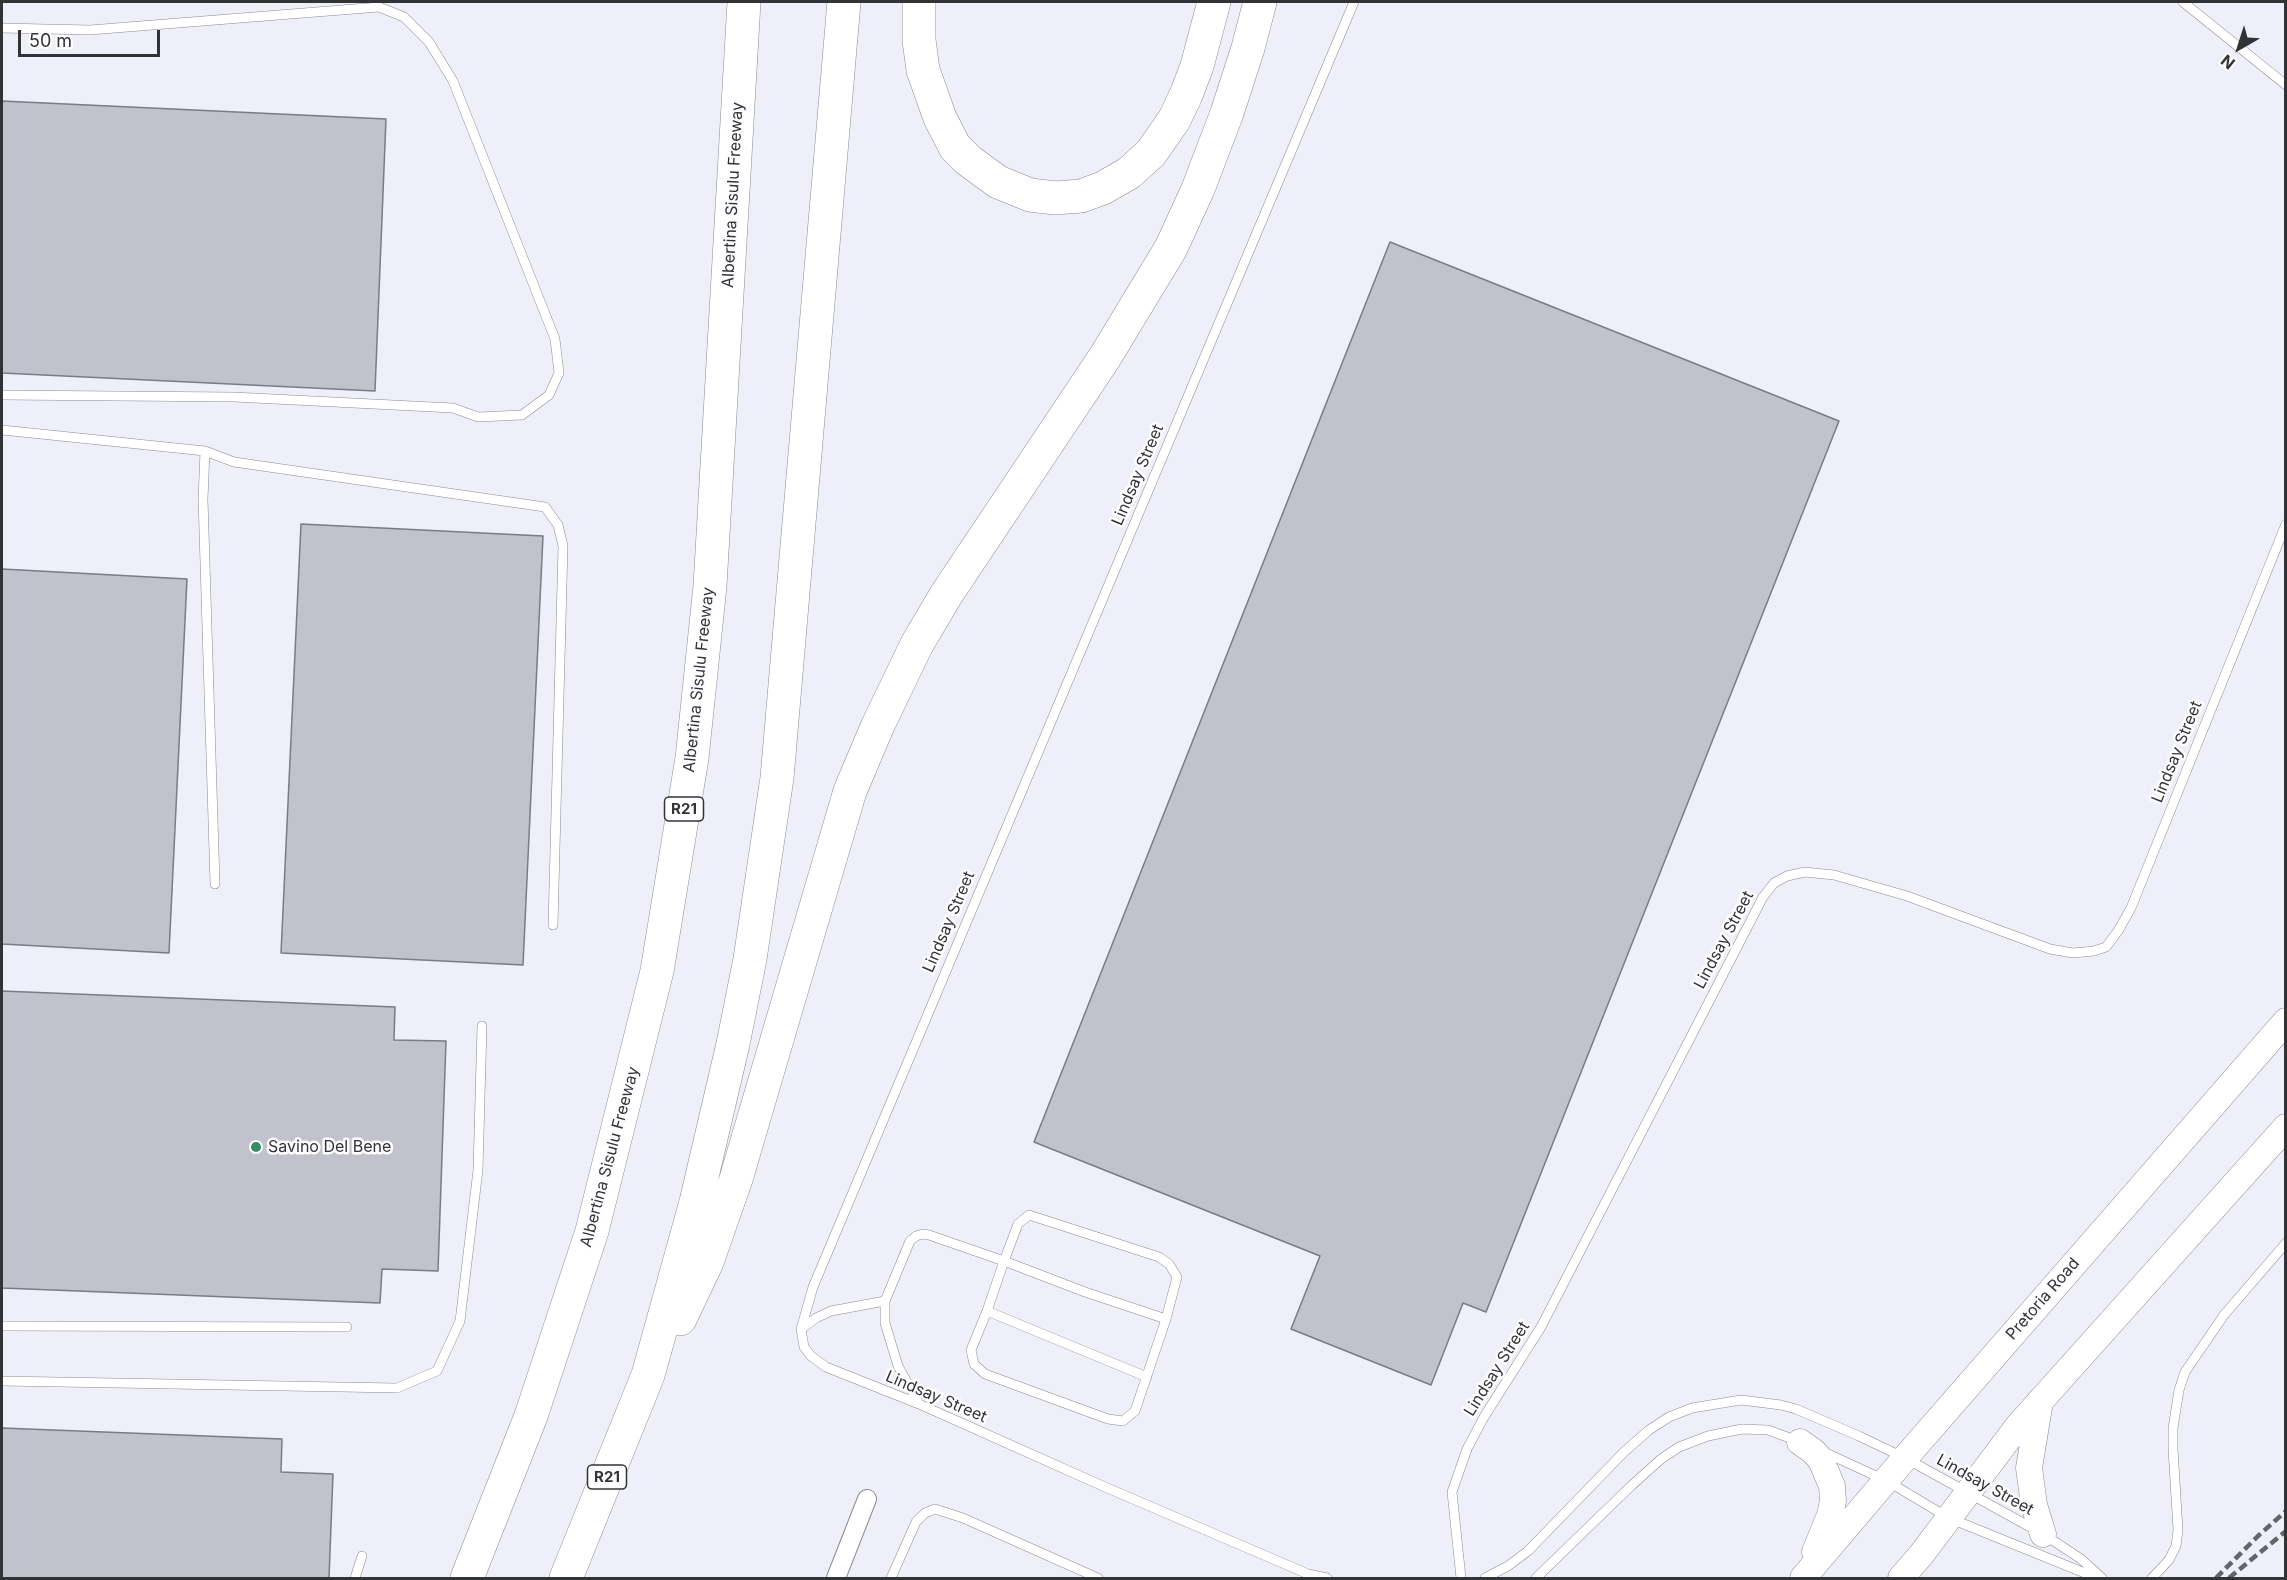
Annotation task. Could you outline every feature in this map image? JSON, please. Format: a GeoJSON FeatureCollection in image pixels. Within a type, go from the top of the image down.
{"type":"FeatureCollection","features":[{"type":"Feature","properties":{"kind":"highway","name":"R21"},"geometry":{"type":"LineString","coordinates":[[566,1578],[648,1375],[696,1202],[733,1044],[750,959],[777,778],[844,2]]}},
{"type":"Feature","properties":{"kind":"highway"},"geometry":{"type":"LineString","coordinates":[[919,2],[919,40],[923,70],[940,118],[955,147],[968,160],[998,182],[1030,195],[1055,198],[1082,196],[1103,188],[1136,168],[1155,148],[1174,120],[1186,95],[1197,66],[1214,2]]}},
{"type":"Feature","properties":{"kind":"highway"},"geometry":{"type":"LineString","coordinates":[[648,1375],[682,1316],[707,1262],[736,1179],[850,791],[878,725],[917,644],[946,596],[1116,340],[1171,248],[1198,189],[1227,114],[1260,2]]}},
{"type":"Feature","properties":{"kind":"highway","name":"Albertina Sisulu Freeway"},"geometry":{"type":"LineString","coordinates":[[467,1578],[531,1416],[592,1231],[657,971],[692,758],[710,586],[744,5]]}},
{"type":"Feature","properties":{"kind":"main road","name":"Pretoria Road"},"geometry":{"type":"LineString","coordinates":[[1801,1578],[2286,1021]]}},
{"type":"Feature","properties":{"kind":"main road"},"geometry":{"type":"LineString","coordinates":[[1901,1578],[2040,1401],[2286,1127]]}},
{"type":"Feature","properties":{"kind":"main road"},"geometry":{"type":"LineString","coordinates":[[2040,1401],[2029,1468],[2034,1505],[2043,1534]]}},
{"type":"Feature","properties":{"kind":"main road"},"geometry":{"type":"LineString","coordinates":[[1800,1442],[1814,1452],[1824,1465],[1832,1486],[1833,1502],[1822,1538],[1801,1578]]}},
{"type":"Feature","properties":{"kind":"street"},"geometry":{"type":"LineString","coordinates":[[836,1578],[867,1499]]}},
{"type":"Feature","properties":{"kind":"lane","name":"Lindsay Street"},"geometry":{"type":"LineString","coordinates":[[1327,1578],[1312,1576],[919,1404],[826,1367],[811,1356],[804,1347],[801,1329],[813,1287],[1354,2]]}},
{"type":"Feature","properties":{"kind":"lane"},"geometry":{"type":"LineString","coordinates":[[2183,2],[2286,85]]}},
{"type":"Feature","properties":{"kind":"lane"},"geometry":{"type":"LineString","coordinates":[[2,28],[90,30],[379,7],[404,17],[429,42],[453,81],[555,339],[559,373],[549,395],[522,415],[478,417],[453,408],[245,398],[2,395]]}},
{"type":"Feature","properties":{"kind":"lane"},"geometry":{"type":"LineString","coordinates":[[2,430],[205,451],[234,462],[545,507],[558,525],[563,546],[552,925]]}},
{"type":"Feature","properties":{"kind":"lane"},"geometry":{"type":"LineString","coordinates":[[205,451],[203,499],[215,884]]}},
{"type":"Feature","properties":{"kind":"lane","name":"Lindsay Street"},"geometry":{"type":"LineString","coordinates":[[1461,1578],[1452,1492],[1467,1449],[1484,1417],[1540,1327],[1768,890],[1774,883],[1787,876],[1805,872],[1834,875],[1907,896],[2050,949],[2073,953],[2094,951],[2106,946],[2131,909],[2286,524]]}},
{"type":"Feature","properties":{"kind":"lane"},"geometry":{"type":"LineString","coordinates":[[2,1381],[397,1388],[437,1371],[460,1321],[478,1170],[482,1026]]}},
{"type":"Feature","properties":{"kind":"lane"},"geometry":{"type":"LineString","coordinates":[[1029,1215],[1159,1257],[1169,1264],[1177,1277],[1167,1319],[1135,1411],[1124,1421],[1107,1419],[986,1374],[974,1364],[971,1350],[987,1311],[1018,1224],[1029,1215]]}},
{"type":"Feature","properties":{"kind":"lane"},"geometry":{"type":"LineString","coordinates":[[919,1404],[898,1366],[885,1323],[885,1301],[910,1242],[923,1234],[1167,1319]]}},
{"type":"Feature","properties":{"kind":"lane"},"geometry":{"type":"LineString","coordinates":[[2152,1578],[2169,1560],[2176,1546],[2178,1530],[2173,1428],[2179,1390],[2185,1372],[2224,1315],[2286,1243]]}},
{"type":"Feature","properties":{"kind":"lane"},"geometry":{"type":"LineString","coordinates":[[801,1329],[831,1311],[885,1301]]}},
{"type":"Feature","properties":{"kind":"lane"},"geometry":{"type":"LineString","coordinates":[[987,1311],[1147,1377]]}},
{"type":"Feature","properties":{"kind":"lane"},"geometry":{"type":"LineString","coordinates":[[2,1326],[347,1327]]}},
{"type":"Feature","properties":{"kind":"lane","name":"Lindsay Street"},"geometry":{"type":"LineString","coordinates":[[1485,1578],[1508,1566],[1528,1551],[1624,1452],[1649,1430],[1669,1417],[1692,1408],[1741,1400],[1781,1405],[1827,1422],[1905,1458],[2043,1534],[2081,1559],[2102,1578]]}},
{"type":"Feature","properties":{"kind":"lane"},"geometry":{"type":"LineString","coordinates":[[1536,1578],[1660,1459],[1708,1436],[1742,1430],[1768,1430],[1800,1442],[1887,1481],[1948,1518],[2097,1578]]}},
{"type":"Feature","properties":{"kind":"lane"},"geometry":{"type":"LineString","coordinates":[[891,1578],[916,1522],[935,1509],[963,1518],[1098,1578]]}},
{"type":"Feature","properties":{"kind":"lane"},"geometry":{"type":"LineString","coordinates":[[355,1578],[362,1556]]}},
{"type":"Feature","properties":{"kind":"building"},"geometry":{"type":"Polygon","coordinates":[[[2,101],[386,119],[375,391],[2,373],[2,101]]]}},
{"type":"Feature","properties":{"kind":"building"},"geometry":{"type":"Polygon","coordinates":[[[1390,242],[1839,421],[1486,1312],[1463,1303],[1431,1385],[1291,1329],[1320,1256],[1034,1142],[1390,242]]]}},
{"type":"Feature","properties":{"kind":"building"},"geometry":{"type":"Polygon","coordinates":[[[301,524],[543,536],[523,965],[281,953],[301,524]]]}},
{"type":"Feature","properties":{"kind":"building"},"geometry":{"type":"Polygon","coordinates":[[[2,569],[187,579],[169,953],[2,944],[2,569]]]}},
{"type":"Feature","properties":{"kind":"building"},"geometry":{"type":"Polygon","coordinates":[[[2,991],[395,1007],[394,1040],[446,1041],[438,1271],[382,1269],[380,1303],[2,1288],[2,991]]]}},
{"type":"Feature","properties":{"kind":"building"},"geometry":{"type":"Polygon","coordinates":[[[2,1428],[282,1439],[281,1472],[333,1474],[329,1578],[2,1578],[2,1428]]]}},
{"type":"Feature","properties":{"kind":"railway"},"geometry":{"type":"LineString","coordinates":[[2216,1578],[2286,1511]]}},
{"type":"Feature","properties":{"kind":"railway"},"geometry":{"type":"LineString","coordinates":[[2229,1578],[2286,1531]]}},
{"type":"Feature","properties":{"kind":"place","name":"Savino Del Bene"},"geometry":{"type":"Point","coordinates":[256,1147]}}]}
